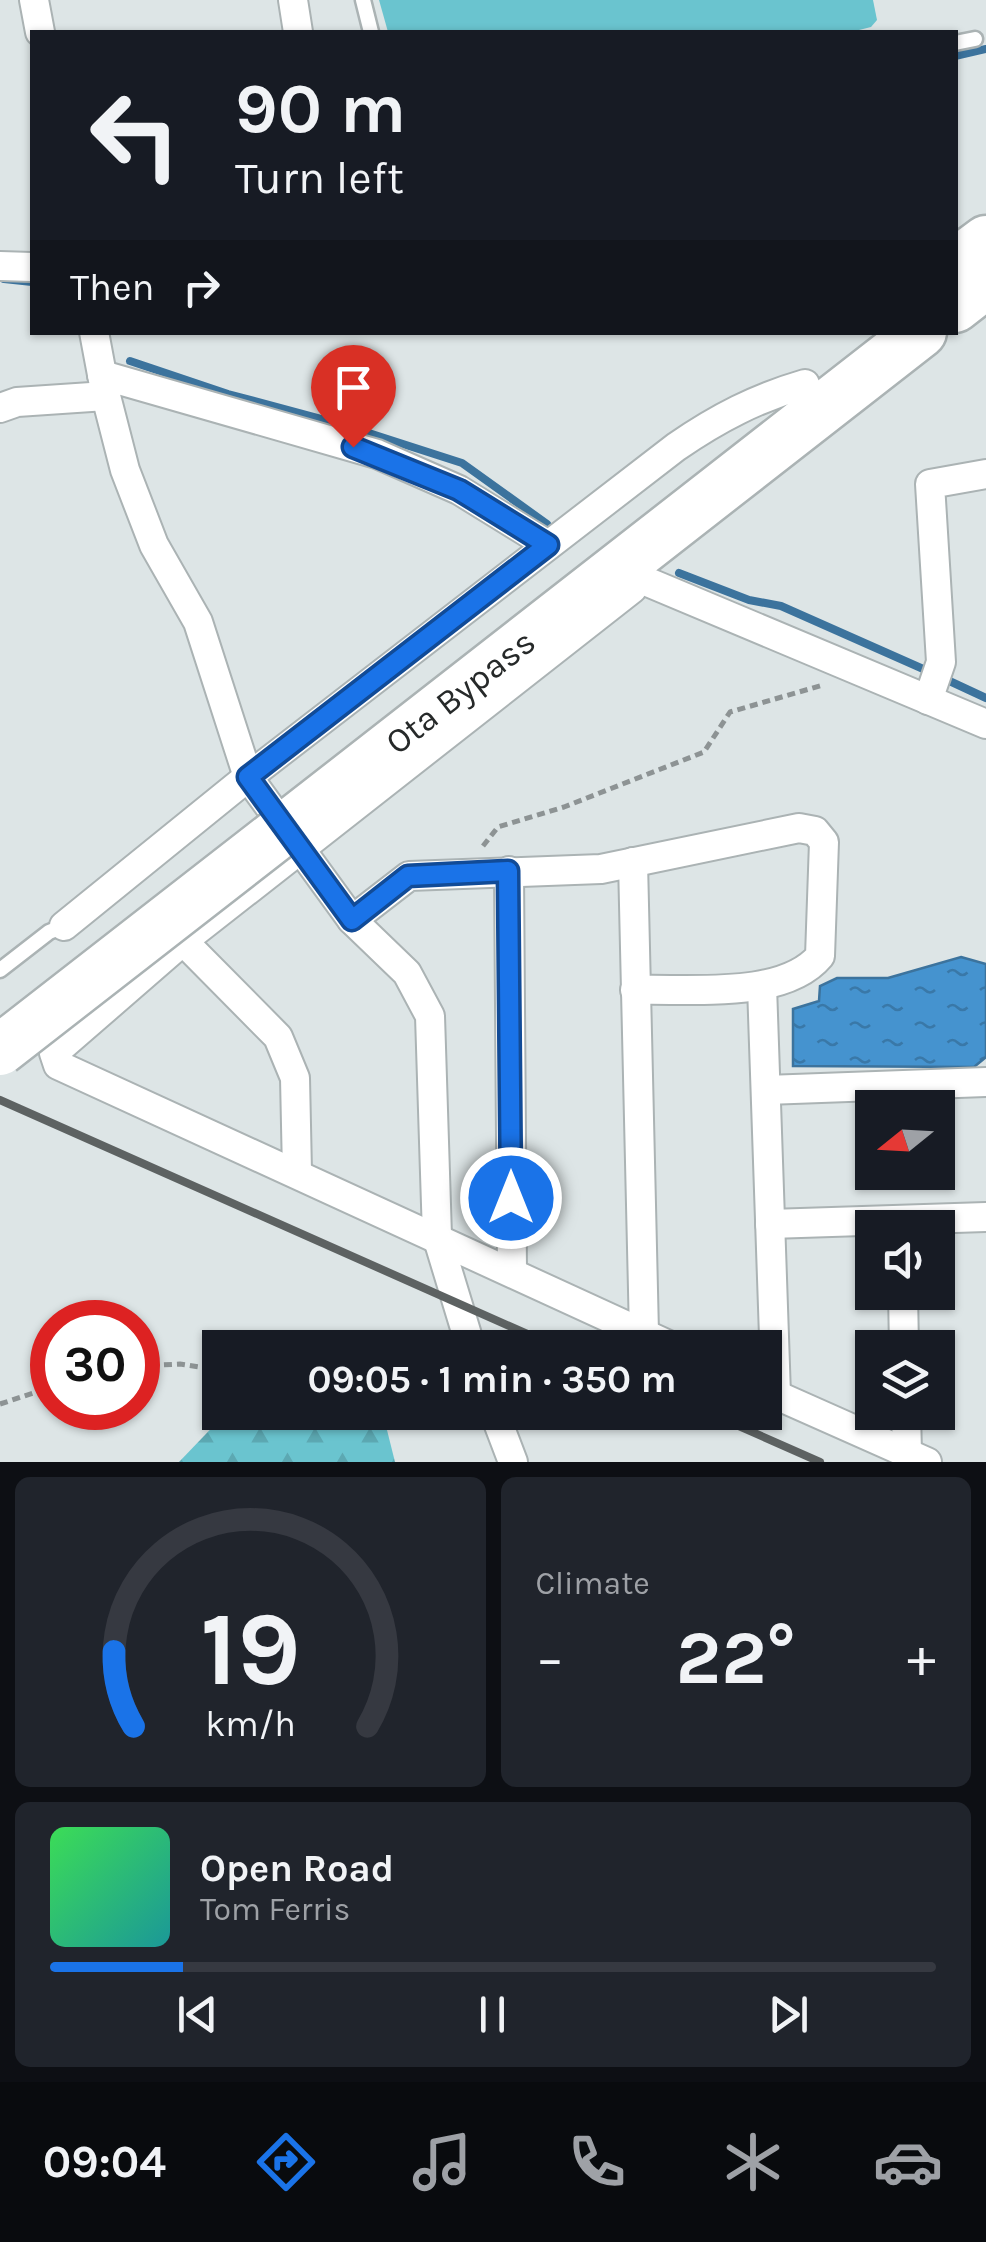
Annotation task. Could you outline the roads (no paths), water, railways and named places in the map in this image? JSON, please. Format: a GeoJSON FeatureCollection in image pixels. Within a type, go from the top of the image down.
{"type":"FeatureCollection","features":[{"type":"Feature","properties":{"kind":"highway"},"geometry":{"type":"LineString","coordinates":[[958,262],[986,240]]}},
{"type":"Feature","properties":{"kind":"highway"},"geometry":{"type":"LineString","coordinates":[[958,304],[986,283]]}},
{"type":"Feature","properties":{"kind":"highway","name":"Ota Bypass"},"geometry":{"type":"LineString","coordinates":[[0,1009],[280,811],[814,396],[901,335]]}},
{"type":"Feature","properties":{"kind":"highway","name":"Ota Bypass"},"geometry":{"type":"LineString","coordinates":[[0,1050],[280,811]]}},
{"type":"Feature","properties":{"kind":"street"},"geometry":{"type":"LineString","coordinates":[[34,0],[40,30]]}},
{"type":"Feature","properties":{"kind":"street"},"geometry":{"type":"LineString","coordinates":[[293,0],[298,30]]}},
{"type":"Feature","properties":{"kind":"street"},"geometry":{"type":"LineString","coordinates":[[0,266],[30,267]]}},
{"type":"Feature","properties":{"kind":"street"},"geometry":{"type":"LineString","coordinates":[[958,288],[986,268]]}},
{"type":"Feature","properties":{"kind":"street"},"geometry":{"type":"LineString","coordinates":[[95,335],[125,470],[154,544],[198,622],[280,811],[352,920],[407,973],[430,1016],[437,1236],[466,1330]]}},
{"type":"Feature","properties":{"kind":"street"},"geometry":{"type":"LineString","coordinates":[[0,408],[104,385],[377,454],[459,490],[548,545]]}},
{"type":"Feature","properties":{"kind":"street"},"geometry":{"type":"LineString","coordinates":[[64,926],[280,811],[644,580],[785,466],[809,442],[814,396],[764,396],[726,413],[676,446],[548,545],[280,811],[183,941],[54,1053],[58,1065],[638,1330]]}},
{"type":"Feature","properties":{"kind":"street"},"geometry":{"type":"LineString","coordinates":[[928,700],[941,662],[930,484],[986,474]]}},
{"type":"Feature","properties":{"kind":"street"},"geometry":{"type":"LineString","coordinates":[[644,580],[986,724]]}},
{"type":"Feature","properties":{"kind":"street"},"geometry":{"type":"LineString","coordinates":[[352,920],[408,876],[601,869],[799,828],[815,831],[824,842],[820,956],[810,968],[762,986],[636,990]]}},
{"type":"Feature","properties":{"kind":"street"},"geometry":{"type":"LineString","coordinates":[[633,862],[644,1330]]}},
{"type":"Feature","properties":{"kind":"street"},"geometry":{"type":"LineString","coordinates":[[495,871],[512,1271]]}},
{"type":"Feature","properties":{"kind":"street"},"geometry":{"type":"LineString","coordinates":[[183,941],[278,1037],[295,1078],[297,1172]]}},
{"type":"Feature","properties":{"kind":"street"},"geometry":{"type":"LineString","coordinates":[[762,986],[770,1330]]}},
{"type":"Feature","properties":{"kind":"street"},"geometry":{"type":"LineString","coordinates":[[766,1090],[986,1082]]}},
{"type":"Feature","properties":{"kind":"street"},"geometry":{"type":"LineString","coordinates":[[955,1220],[986,1217]]}},
{"type":"Feature","properties":{"kind":"street"},"geometry":{"type":"LineString","coordinates":[[770,1224],[855,1224]]}},
{"type":"Feature","properties":{"kind":"street"},"geometry":{"type":"LineString","coordinates":[[782,1397],[917,1458]]}},
{"type":"Feature","properties":{"kind":"street"},"geometry":{"type":"LineString","coordinates":[[501,1430],[513,1462]]}},
{"type":"Feature","properties":{"kind":"street"},"geometry":{"type":"LineString","coordinates":[[910,1430],[917,1458]]}},
{"type":"Feature","properties":{"kind":"lane"},"geometry":{"type":"LineString","coordinates":[[363,0],[370,30]]}},
{"type":"Feature","properties":{"kind":"lane"},"geometry":{"type":"LineString","coordinates":[[958,42],[975,39]]}},
{"type":"Feature","properties":{"kind":"lane"},"geometry":{"type":"LineString","coordinates":[[0,970],[49,932],[64,926]]}},
{"type":"Feature","properties":{"kind":"water"},"geometry":{"type":"Polygon","coordinates":[[[961,957],[986,964],[986,1057],[974,1067],[793,1066],[793,1009],[819,1001],[820,986],[837,978],[888,978],[961,957]]]}},
{"type":"Feature","properties":{"kind":"waterway"},"geometry":{"type":"LineString","coordinates":[[958,55],[986,49]]}},
{"type":"Feature","properties":{"kind":"waterway"},"geometry":{"type":"LineString","coordinates":[[4,279],[30,282]]}},
{"type":"Feature","properties":{"kind":"waterway"},"geometry":{"type":"LineString","coordinates":[[130,361],[462,463],[547,524]]}},
{"type":"Feature","properties":{"kind":"waterway"},"geometry":{"type":"LineString","coordinates":[[679,573],[749,600],[781,606],[930,672]]}},
{"type":"Feature","properties":{"kind":"waterway"},"geometry":{"type":"LineString","coordinates":[[943,678],[986,698]]}},
{"type":"Feature","properties":{"kind":"railway"},"geometry":{"type":"LineString","coordinates":[[0,1100],[518,1330]]}},
{"type":"Feature","properties":{"kind":"railway"},"geometry":{"type":"LineString","coordinates":[[748,1430],[820,1462]]}}]}
